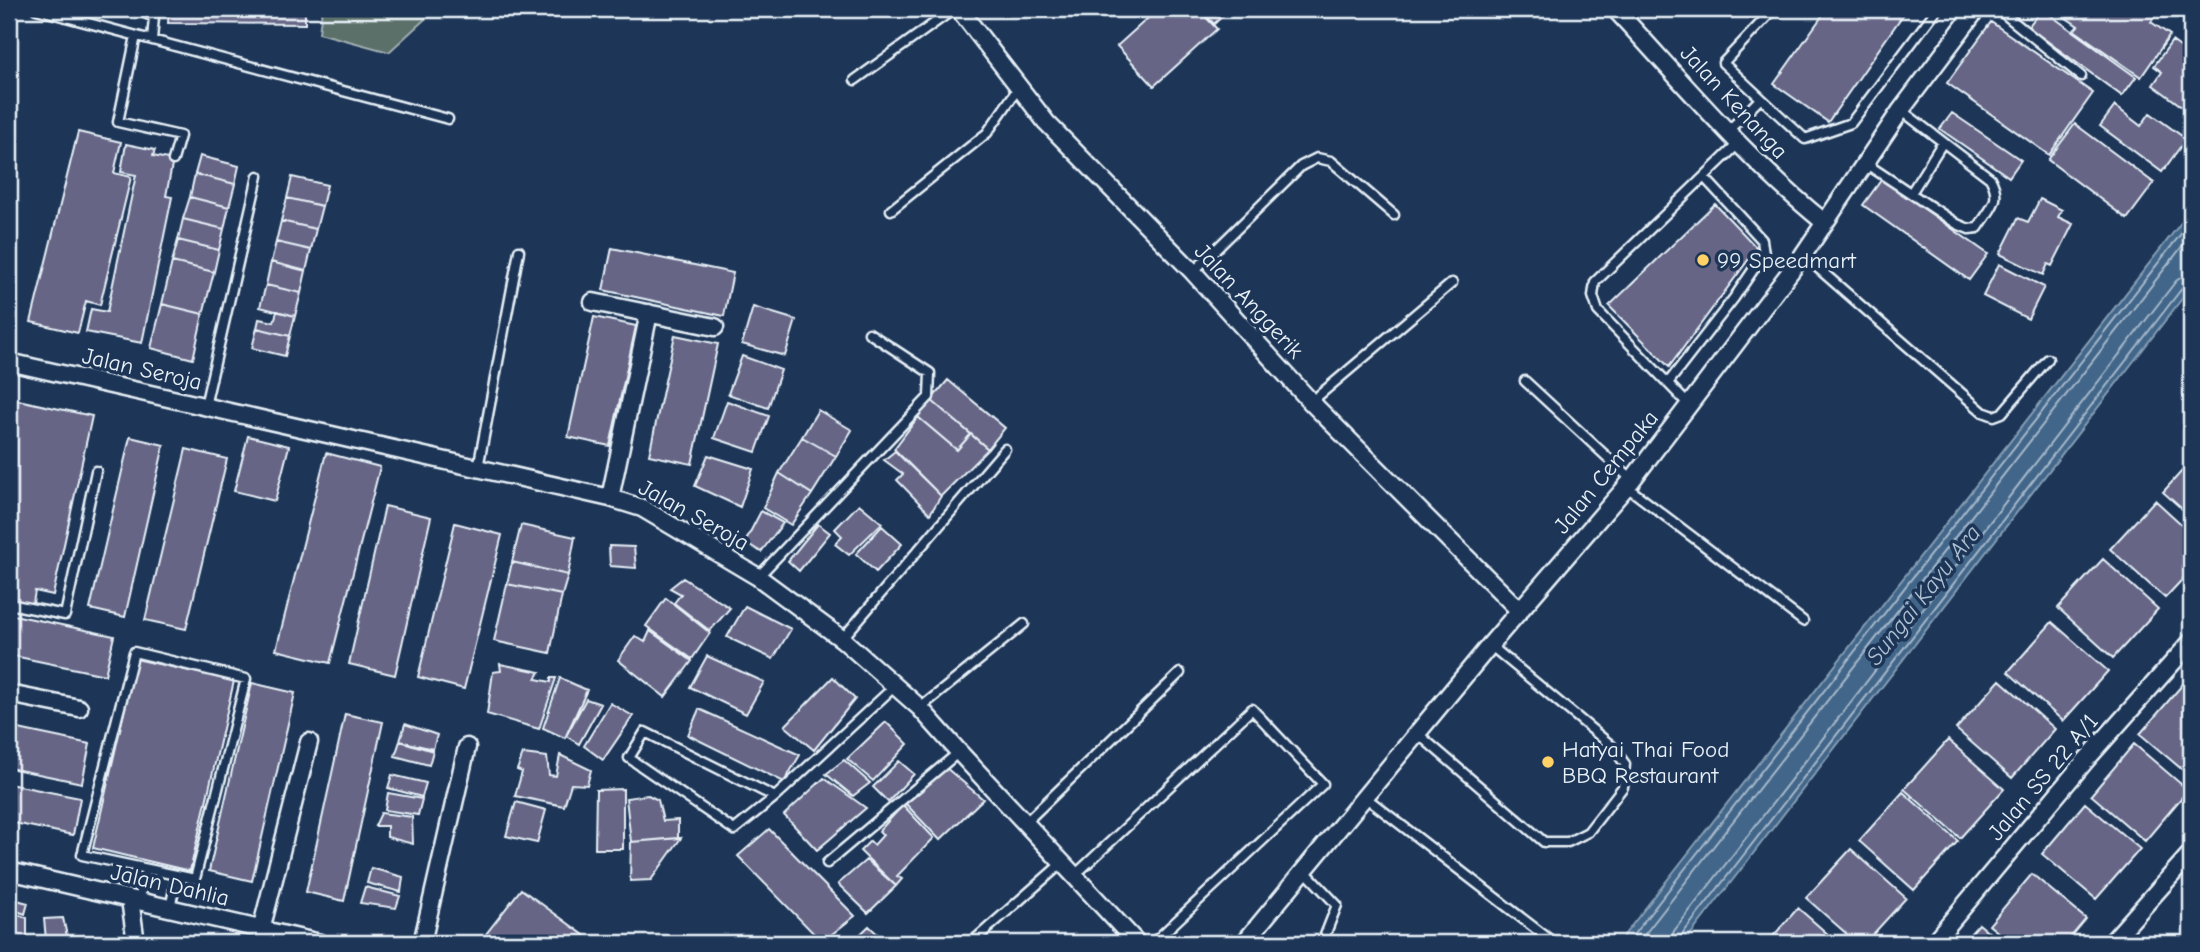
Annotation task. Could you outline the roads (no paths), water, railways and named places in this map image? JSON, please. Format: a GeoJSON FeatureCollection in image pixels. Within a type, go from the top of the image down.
{"type":"FeatureCollection","features":[{"type":"Feature","properties":{"kind":"street","name":"Jalan Anggerik"},"geometry":{"type":"LineString","coordinates":[[957,9],[1046,122],[1193,272],[1311,402],[1520,611]]}},
{"type":"Feature","properties":{"kind":"street","name":"Jalan Kenanga"},"geometry":{"type":"LineString","coordinates":[[1615,9],[1734,137],[1792,196],[1824,222]]}},
{"type":"Feature","properties":{"kind":"street","name":"Jalan Cempaka"},"geometry":{"type":"LineString","coordinates":[[1244,943],[1490,645],[1629,483],[1803,255],[1901,110],[1977,9]]}},
{"type":"Feature","properties":{"kind":"street"},"geometry":{"type":"LineString","coordinates":[[593,302],[715,327]]}},
{"type":"Feature","properties":{"kind":"street"},"geometry":{"type":"LineString","coordinates":[[610,498],[649,313]]}},
{"type":"Feature","properties":{"kind":"street","name":"Jalan Seroja"},"geometry":{"type":"LineString","coordinates":[[9,362],[610,498],[642,508],[758,577],[842,639],[920,708],[1137,943]]}},
{"type":"Feature","properties":{"kind":"street","name":"Jalan SS 22 A/1"},"geometry":{"type":"LineString","coordinates":[[1933,943],[2086,760],[2191,642]]}},
{"type":"Feature","properties":{"kind":"street"},"geometry":{"type":"LineString","coordinates":[[9,694],[79,708]]}},
{"type":"Feature","properties":{"kind":"street"},"geometry":{"type":"LineString","coordinates":[[261,930],[309,742]]}},
{"type":"Feature","properties":{"kind":"street"},"geometry":{"type":"LineString","coordinates":[[422,943],[467,747]]}},
{"type":"Feature","properties":{"kind":"street"},"geometry":{"type":"LineString","coordinates":[[2111,943],[2191,853]]}},
{"type":"Feature","properties":{"kind":"street","name":"Jalan Dahlia"},"geometry":{"type":"LineString","coordinates":[[9,871],[320,943]]}},
{"type":"Feature","properties":{"kind":"street"},"geometry":{"type":"LineString","coordinates":[[135,900],[136,943]]}},
{"type":"Feature","properties":{"kind":"lane"},"geometry":{"type":"LineString","coordinates":[[36,9],[448,119]]}},
{"type":"Feature","properties":{"kind":"lane"},"geometry":{"type":"LineString","coordinates":[[135,9],[153,17],[152,40]]}},
{"type":"Feature","properties":{"kind":"lane"},"geometry":{"type":"LineString","coordinates":[[855,80],[957,9]]}},
{"type":"Feature","properties":{"kind":"lane"},"geometry":{"type":"LineString","coordinates":[[1774,9],[1724,63],[1805,139],[1851,123],[1937,9]]}},
{"type":"Feature","properties":{"kind":"lane"},"geometry":{"type":"LineString","coordinates":[[1998,9],[2081,76]]}},
{"type":"Feature","properties":{"kind":"lane"},"geometry":{"type":"LineString","coordinates":[[136,36],[117,122],[180,136],[173,160]]}},
{"type":"Feature","properties":{"kind":"lane"},"geometry":{"type":"LineString","coordinates":[[891,210],[987,132],[1019,87]]}},
{"type":"Feature","properties":{"kind":"lane"},"geometry":{"type":"LineString","coordinates":[[1688,404],[1598,311],[1593,296],[1595,282],[1703,177],[1760,99]]}},
{"type":"Feature","properties":{"kind":"lane"},"geometry":{"type":"LineString","coordinates":[[1865,163],[1957,224],[1969,229],[1978,228],[1996,199],[1996,190],[1990,178],[1901,110]]}},
{"type":"Feature","properties":{"kind":"lane"},"geometry":{"type":"LineString","coordinates":[[1911,193],[1943,142]]}},
{"type":"Feature","properties":{"kind":"lane"},"geometry":{"type":"LineString","coordinates":[[1193,272],[1301,166],[1317,158],[1331,161],[1394,215]]}},
{"type":"Feature","properties":{"kind":"lane"},"geometry":{"type":"LineString","coordinates":[[205,406],[258,176]]}},
{"type":"Feature","properties":{"kind":"lane"},"geometry":{"type":"LineString","coordinates":[[1668,383],[1734,298],[1764,254],[1762,240],[1703,177]]}},
{"type":"Feature","properties":{"kind":"lane"},"geometry":{"type":"LineString","coordinates":[[478,468],[519,251]]}},
{"type":"Feature","properties":{"kind":"lane"},"geometry":{"type":"LineString","coordinates":[[1803,255],[1983,412],[1994,416],[2002,414],[2048,359]]}},
{"type":"Feature","properties":{"kind":"lane"},"geometry":{"type":"LineString","coordinates":[[1311,402],[1452,283]]}},
{"type":"Feature","properties":{"kind":"lane"},"geometry":{"type":"LineString","coordinates":[[758,577],[929,397],[930,373],[869,333]]}},
{"type":"Feature","properties":{"kind":"lane"},"geometry":{"type":"LineString","coordinates":[[1525,380],[1629,483],[1803,621]]}},
{"type":"Feature","properties":{"kind":"lane"},"geometry":{"type":"LineString","coordinates":[[842,639],[1005,449]]}},
{"type":"Feature","properties":{"kind":"lane"},"geometry":{"type":"LineString","coordinates":[[9,604],[65,615],[96,471]]}},
{"type":"Feature","properties":{"kind":"lane"},"geometry":{"type":"LineString","coordinates":[[920,708],[1024,624]]}},
{"type":"Feature","properties":{"kind":"lane"},"geometry":{"type":"LineString","coordinates":[[1417,733],[1545,842],[1568,842],[1588,832],[1623,787],[1625,764],[1612,746],[1490,645]]}},
{"type":"Feature","properties":{"kind":"lane"},"geometry":{"type":"LineString","coordinates":[[134,652],[246,679],[195,879],[146,870],[82,855],[134,652]]}},
{"type":"Feature","properties":{"kind":"lane"},"geometry":{"type":"LineString","coordinates":[[1025,823],[1180,673]]}},
{"type":"Feature","properties":{"kind":"lane"},"geometry":{"type":"LineString","coordinates":[[775,797],[645,732],[629,758],[734,830],[775,797],[895,686]]}},
{"type":"Feature","properties":{"kind":"lane"},"geometry":{"type":"LineString","coordinates":[[1074,876],[1252,709],[1323,784],[1153,943]]}},
{"type":"Feature","properties":{"kind":"lane"},"geometry":{"type":"LineString","coordinates":[[827,863],[959,752]]}},
{"type":"Feature","properties":{"kind":"lane"},"geometry":{"type":"LineString","coordinates":[[1365,797],[1554,943]]}},
{"type":"Feature","properties":{"kind":"lane"},"geometry":{"type":"LineString","coordinates":[[971,943],[1062,863]]}},
{"type":"Feature","properties":{"kind":"lane"},"geometry":{"type":"LineString","coordinates":[[135,900],[146,870]]}},
{"type":"Feature","properties":{"kind":"lane"},"geometry":{"type":"LineString","coordinates":[[1304,870],[1337,905],[1322,943]]}},
{"type":"Feature","properties":{"kind":"lane"},"geometry":{"type":"LineString","coordinates":[[170,908],[177,876]]}},
{"type":"Feature","properties":{"kind":"water","name":"Sungai Kayu Ara"},"geometry":{"type":"Polygon","coordinates":[[[2191,210],[2191,287],[1684,943],[1618,943],[2191,210]]]}},
{"type":"Feature","properties":{"kind":"place","name":"99 Speedmart"},"geometry":{"type":"Point","coordinates":[1703,260]}},
{"type":"Feature","properties":{"kind":"place","name":"Hatyai Thai Food BBQ Restaurant"},"geometry":{"type":"Point","coordinates":[1548,762]}}]}
